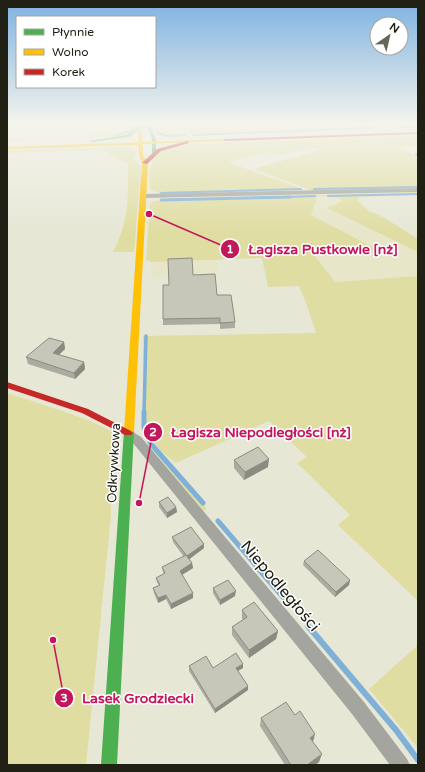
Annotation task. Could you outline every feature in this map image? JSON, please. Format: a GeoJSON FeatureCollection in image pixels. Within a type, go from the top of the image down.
{"type":"FeatureCollection","features":[{"type":"Feature","properties":{"kind":"main road","name":"Odkrywkowa"},"geometry":{"type":"LineString","coordinates":[[109,765],[145,163],[144,160]]}},
{"type":"Feature","properties":{"kind":"main road"},"geometry":{"type":"LineString","coordinates":[[7,385],[90,414],[118,426],[128,433]]}},
{"type":"Feature","properties":{"kind":"street"},"geometry":{"type":"LineString","coordinates":[[143,196],[418,190]]}},
{"type":"Feature","properties":{"kind":"street","name":"Niepodległości"},"geometry":{"type":"LineString","coordinates":[[128,433],[138,440],[344,691],[400,765]]}},
{"type":"Feature","properties":{"kind":"shaded area"},"geometry":{"type":"Polygon","coordinates":[[[121,160],[135,160],[141,167],[134,252],[113,252],[125,220],[128,164],[121,160]]]}},
{"type":"Feature","properties":{"kind":"shaded area"},"geometry":{"type":"Polygon","coordinates":[[[154,160],[235,160],[227,162],[303,189],[163,194],[151,190],[149,175],[154,160]]]}},
{"type":"Feature","properties":{"kind":"shaded area"},"geometry":{"type":"Polygon","coordinates":[[[285,160],[418,160],[418,188],[313,191],[254,169],[285,160]]]}},
{"type":"Feature","properties":{"kind":"shaded area"},"geometry":{"type":"Polygon","coordinates":[[[418,192],[418,195],[360,197],[358,201],[369,211],[383,217],[418,239],[418,252],[327,208],[341,202],[341,199],[331,196],[317,197],[311,215],[380,251],[314,255],[335,282],[418,276],[418,601],[338,525],[350,515],[297,463],[307,457],[269,421],[176,463],[161,451],[143,430],[143,336],[316,333],[299,286],[268,287],[262,258],[151,262],[146,260],[150,204],[153,201],[418,192]]]}},
{"type":"Feature","properties":{"kind":"shaded area"},"geometry":{"type":"Polygon","coordinates":[[[331,196],[342,200],[341,202],[328,208],[418,252],[418,276],[335,282],[314,255],[379,251],[310,215],[317,197],[331,196]]]}},
{"type":"Feature","properties":{"kind":"shaded area"},"geometry":{"type":"Polygon","coordinates":[[[216,259],[218,275],[151,278],[151,262],[216,259]]]}},
{"type":"Feature","properties":{"kind":"shaded area"},"geometry":{"type":"Polygon","coordinates":[[[7,393],[66,412],[100,425],[112,432],[117,437],[118,451],[111,475],[111,515],[86,765],[7,765],[7,393]]]}},
{"type":"Feature","properties":{"kind":"shaded area"},"geometry":{"type":"Polygon","coordinates":[[[146,437],[207,509],[203,511],[143,438],[146,437]]]}},
{"type":"Feature","properties":{"kind":"shaded area"},"geometry":{"type":"Polygon","coordinates":[[[418,645],[418,748],[369,689],[418,645]]]}},
{"type":"Feature","properties":{"kind":"building"},"geometry":{"type":"Polygon","coordinates":[[[192,258],[193,275],[215,274],[217,295],[231,295],[235,322],[220,323],[220,318],[163,319],[163,285],[169,285],[168,259],[192,258]]]}},
{"type":"Feature","properties":{"kind":"building"},"geometry":{"type":"Polygon","coordinates":[[[49,338],[64,342],[53,353],[84,362],[74,373],[26,357],[49,338]]]}},
{"type":"Feature","properties":{"kind":"building"},"geometry":{"type":"Polygon","coordinates":[[[258,447],[269,459],[245,472],[234,460],[258,447]]]}},
{"type":"Feature","properties":{"kind":"building"},"geometry":{"type":"Polygon","coordinates":[[[168,497],[176,507],[167,513],[159,502],[168,497]]]}},
{"type":"Feature","properties":{"kind":"building"},"geometry":{"type":"Polygon","coordinates":[[[191,527],[204,544],[187,556],[172,537],[191,527]]]}},
{"type":"Feature","properties":{"kind":"building"},"geometry":{"type":"Polygon","coordinates":[[[318,550],[350,580],[336,592],[304,561],[318,550]]]}},
{"type":"Feature","properties":{"kind":"building"},"geometry":{"type":"Polygon","coordinates":[[[186,555],[192,563],[180,571],[193,593],[171,604],[166,595],[158,598],[153,588],[160,585],[156,578],[165,573],[162,567],[186,555]]]}},
{"type":"Feature","properties":{"kind":"building"},"geometry":{"type":"Polygon","coordinates":[[[228,580],[236,591],[220,600],[213,588],[228,580]]]}},
{"type":"Feature","properties":{"kind":"building"},"geometry":{"type":"Polygon","coordinates":[[[254,602],[278,631],[249,650],[232,627],[247,617],[242,610],[254,602]]]}},
{"type":"Feature","properties":{"kind":"building"},"geometry":{"type":"Polygon","coordinates":[[[236,653],[243,664],[236,668],[248,686],[215,709],[189,666],[206,656],[213,668],[236,653]]]}},
{"type":"Feature","properties":{"kind":"building"},"geometry":{"type":"Polygon","coordinates":[[[286,702],[295,715],[300,711],[315,734],[310,738],[322,754],[307,765],[291,765],[261,718],[286,702]]]}},
{"type":"Feature","properties":{"kind":"waterway"},"geometry":{"type":"LineString","coordinates":[[314,189],[418,187]]}},
{"type":"Feature","properties":{"kind":"waterway"},"geometry":{"type":"LineString","coordinates":[[161,193],[301,189]]}},
{"type":"Feature","properties":{"kind":"waterway"},"geometry":{"type":"LineString","coordinates":[[328,196],[418,194]]}},
{"type":"Feature","properties":{"kind":"waterway"},"geometry":{"type":"LineString","coordinates":[[266,198],[315,196]]}},
{"type":"Feature","properties":{"kind":"waterway"},"geometry":{"type":"LineString","coordinates":[[266,198],[290,197]]}},
{"type":"Feature","properties":{"kind":"waterway"},"geometry":{"type":"LineString","coordinates":[[252,198],[266,198]]}},
{"type":"Feature","properties":{"kind":"waterway"},"geometry":{"type":"LineString","coordinates":[[161,200],[266,198]]}},
{"type":"Feature","properties":{"kind":"waterway"},"geometry":{"type":"LineString","coordinates":[[144,413],[146,336]]}},
{"type":"Feature","properties":{"kind":"waterway"},"geometry":{"type":"LineString","coordinates":[[144,413],[144,428],[151,444],[203,503]]}},
{"type":"Feature","properties":{"kind":"waterway"},"geometry":{"type":"LineString","coordinates":[[218,521],[260,570]]}},
{"type":"Feature","properties":{"kind":"waterway"},"geometry":{"type":"LineString","coordinates":[[259,569],[288,602]]}},
{"type":"Feature","properties":{"kind":"waterway"},"geometry":{"type":"LineString","coordinates":[[308,626],[396,730],[418,760]]}},
{"type":"Feature","properties":{"kind":"traffic: fast"},"geometry":{"type":"LineString","coordinates":[[109,765],[129,431]]}},
{"type":"Feature","properties":{"kind":"traffic: slow"},"geometry":{"type":"LineString","coordinates":[[129,431],[145,163],[144,160]]}},
{"type":"Feature","properties":{"kind":"traffic: jam"},"geometry":{"type":"LineString","coordinates":[[145,163],[148,160]]}},
{"type":"Feature","properties":{"kind":"traffic: jam"},"geometry":{"type":"LineString","coordinates":[[7,385],[85,411],[128,433]]}},
{"type":"Feature","properties":{"kind":"place","name":"Łagisza Pustkowie [nż]"},"geometry":{"type":"Point","coordinates":[149,214]}},
{"type":"Feature","properties":{"kind":"place","name":"Łagisza Niepodległości [nż]"},"geometry":{"type":"Point","coordinates":[139,503]}},
{"type":"Feature","properties":{"kind":"place","name":"Lasek Grodziecki"},"geometry":{"type":"Point","coordinates":[53,640]}}]}
